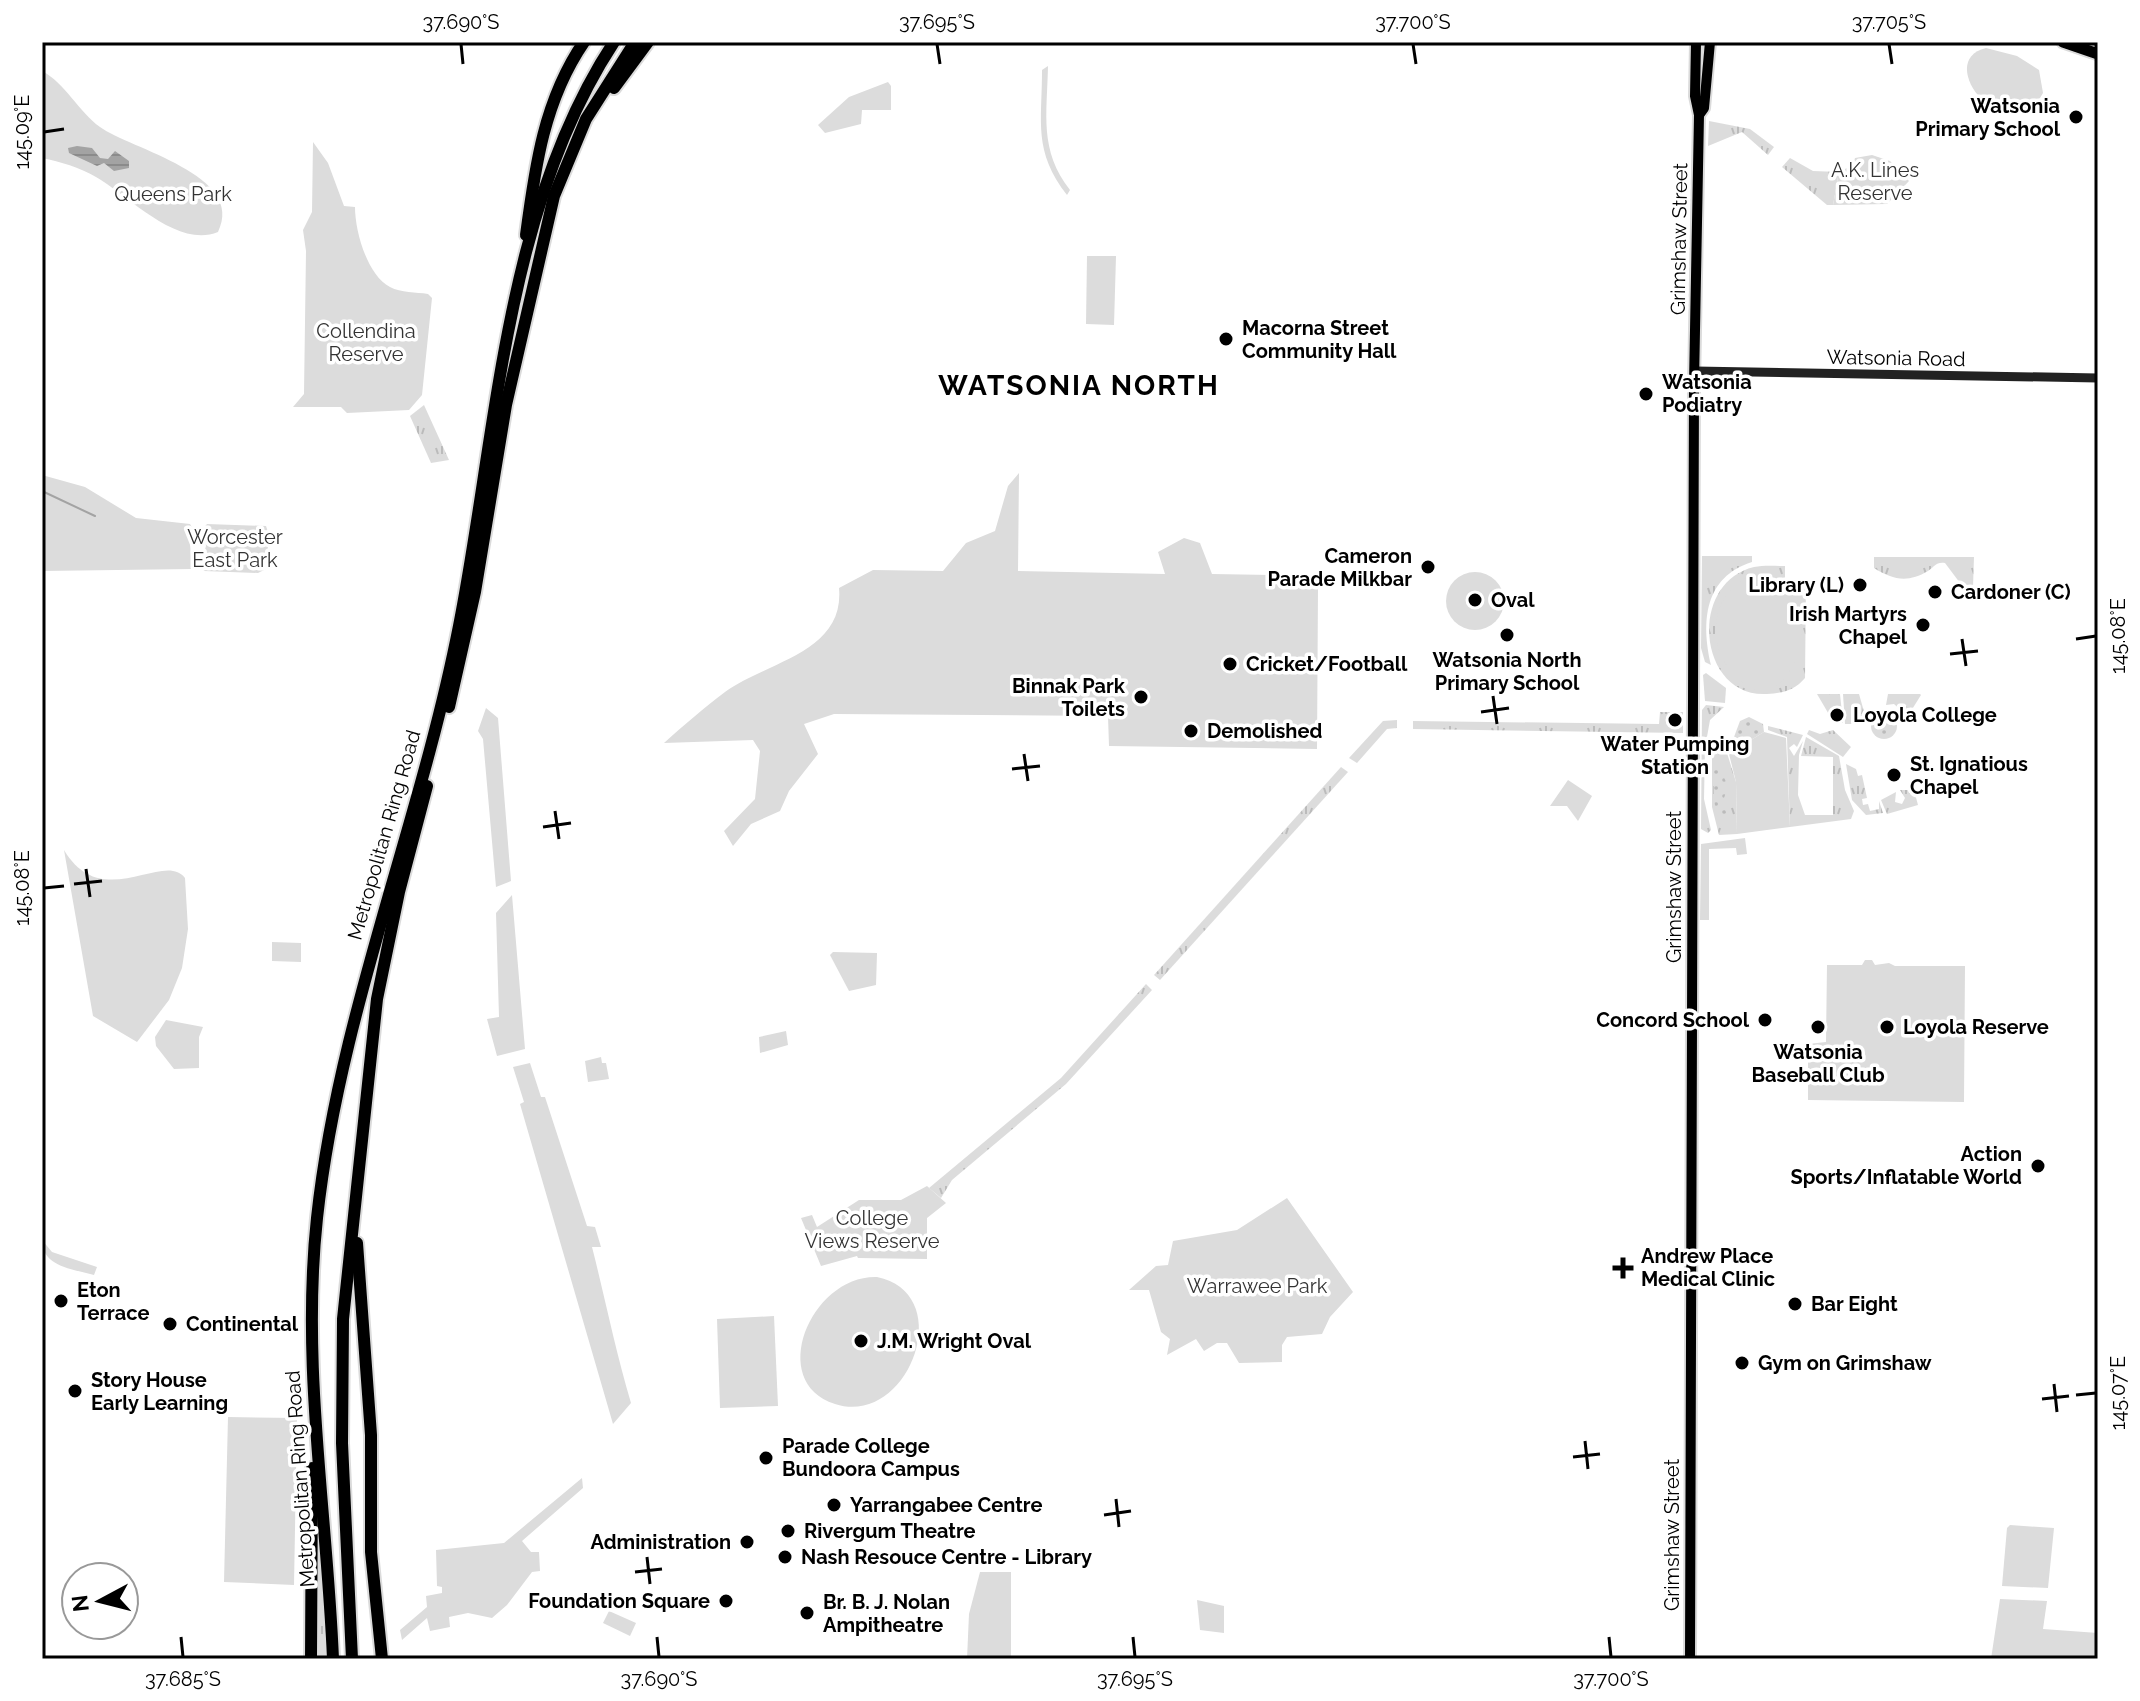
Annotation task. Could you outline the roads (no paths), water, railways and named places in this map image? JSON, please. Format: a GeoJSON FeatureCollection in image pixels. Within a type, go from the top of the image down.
{"type":"FeatureCollection","features":[{"type":"Feature","properties":{"kind":"highway"},"geometry":{"type":"LineString","coordinates":[[516,302],[544,128],[557,89],[584,42]]}},
{"type":"Feature","properties":{"kind":"highway","name":"Metropolitan Ring Road"},"geometry":{"type":"LineString","coordinates":[[333,1659],[312,1369],[316,1234],[330,1139],[367,973],[456,641],[492,418],[516,302],[559,144],[583,92],[614,42]]}},
{"type":"Feature","properties":{"kind":"highway","name":"Metropolitan Ring Road"},"geometry":{"type":"LineString","coordinates":[[352,1659],[341,1366],[369,1055],[387,945],[461,660],[501,431],[554,196],[572,147],[597,100],[635,42]]}},
{"type":"Feature","properties":{"kind":"highway"},"geometry":{"type":"LineString","coordinates":[[538,264],[586,135],[648,42]]}},
{"type":"Feature","properties":{"kind":"highway"},"geometry":{"type":"LineString","coordinates":[[2063,42],[2098,54]]}},
{"type":"Feature","properties":{"kind":"highway"},"geometry":{"type":"LineString","coordinates":[[355,1202],[371,1435],[371,1552],[382,1659]]}},
{"type":"Feature","properties":{"kind":"highway"},"geometry":{"type":"LineString","coordinates":[[311,1659],[308,1394],[312,1369]]}},
{"type":"Feature","properties":{"kind":"main road","name":"Grimshaw Street"},"geometry":{"type":"LineString","coordinates":[[1690,1659],[1695,371],[1700,92],[1696,42]]}},
{"type":"Feature","properties":{"kind":"main road","name":"Grimshaw Street"},"geometry":{"type":"LineString","coordinates":[[1700,92],[1710,42]]}},
{"type":"Feature","properties":{"kind":"main road","name":"Watsonia Road"},"geometry":{"type":"LineString","coordinates":[[1695,371],[2098,378]]}},
{"type":"Feature","properties":{"kind":"waterway"},"geometry":{"type":"LineString","coordinates":[[42,491],[95,516]]}},
{"type":"Feature","properties":{"kind":"place","name":"Watsonia Primary School"},"geometry":{"type":"Point","coordinates":[2076,117]}},
{"type":"Feature","properties":{"kind":"place","name":"Macorna Street Community Hall"},"geometry":{"type":"Point","coordinates":[1226,339]}},
{"type":"Feature","properties":{"kind":"place","name":"Watsonia Podiatry"},"geometry":{"type":"Point","coordinates":[1646,394]}},
{"type":"Feature","properties":{"kind":"place","name":"Cameron Parade Milkbar"},"geometry":{"type":"Point","coordinates":[1428,567]}},
{"type":"Feature","properties":{"kind":"place","name":"Library (L)"},"geometry":{"type":"Point","coordinates":[1860,585]}},
{"type":"Feature","properties":{"kind":"place","name":"Cardoner (C)"},"geometry":{"type":"Point","coordinates":[1935,592]}},
{"type":"Feature","properties":{"kind":"place","name":"Oval"},"geometry":{"type":"Point","coordinates":[1475,600]}},
{"type":"Feature","properties":{"kind":"place","name":"Irish Martyrs Chapel"},"geometry":{"type":"Point","coordinates":[1923,625]}},
{"type":"Feature","properties":{"kind":"place","name":"Watsonia North Primary School"},"geometry":{"type":"Point","coordinates":[1507,635]}},
{"type":"Feature","properties":{"kind":"place","name":"Cricket/Football"},"geometry":{"type":"Point","coordinates":[1230,664]}},
{"type":"Feature","properties":{"kind":"place","name":"Binnak Park Toilets"},"geometry":{"type":"Point","coordinates":[1141,697]}},
{"type":"Feature","properties":{"kind":"place","name":"Loyola College"},"geometry":{"type":"Point","coordinates":[1837,715]}},
{"type":"Feature","properties":{"kind":"place","name":"Water Pumping Station"},"geometry":{"type":"Point","coordinates":[1675,720]}},
{"type":"Feature","properties":{"kind":"place","name":"Demolished"},"geometry":{"type":"Point","coordinates":[1191,731]}},
{"type":"Feature","properties":{"kind":"place","name":"St. Ignatious Chapel"},"geometry":{"type":"Point","coordinates":[1894,775]}},
{"type":"Feature","properties":{"kind":"place","name":"Concord School"},"geometry":{"type":"Point","coordinates":[1765,1020]}},
{"type":"Feature","properties":{"kind":"place","name":"Watsonia Baseball Club"},"geometry":{"type":"Point","coordinates":[1818,1027]}},
{"type":"Feature","properties":{"kind":"place","name":"Loyola Reserve"},"geometry":{"type":"Point","coordinates":[1887,1027]}},
{"type":"Feature","properties":{"kind":"place","name":"Action Sports/Inflatable World"},"geometry":{"type":"Point","coordinates":[2038,1166]}},
{"type":"Feature","properties":{"kind":"place","name":"Andrew Place Medical Clinic"},"geometry":{"type":"Point","coordinates":[1623,1268]}},
{"type":"Feature","properties":{"kind":"place","name":"Eton Terrace"},"geometry":{"type":"Point","coordinates":[61,1301]}},
{"type":"Feature","properties":{"kind":"place","name":"Bar Eight"},"geometry":{"type":"Point","coordinates":[1795,1304]}},
{"type":"Feature","properties":{"kind":"place","name":"Continental"},"geometry":{"type":"Point","coordinates":[170,1324]}},
{"type":"Feature","properties":{"kind":"place","name":"J.M. Wright Oval"},"geometry":{"type":"Point","coordinates":[861,1341]}},
{"type":"Feature","properties":{"kind":"place","name":"Gym on Grimshaw"},"geometry":{"type":"Point","coordinates":[1742,1363]}},
{"type":"Feature","properties":{"kind":"place","name":"Story House Early Learning"},"geometry":{"type":"Point","coordinates":[75,1391]}},
{"type":"Feature","properties":{"kind":"place","name":"Parade College Bundoora Campus"},"geometry":{"type":"Point","coordinates":[766,1458]}},
{"type":"Feature","properties":{"kind":"place","name":"Yarrangabee Centre"},"geometry":{"type":"Point","coordinates":[834,1505]}},
{"type":"Feature","properties":{"kind":"place","name":"Rivergum Theatre"},"geometry":{"type":"Point","coordinates":[788,1531]}},
{"type":"Feature","properties":{"kind":"place","name":"Administration"},"geometry":{"type":"Point","coordinates":[747,1542]}},
{"type":"Feature","properties":{"kind":"place","name":"Nash Resouce Centre - Library"},"geometry":{"type":"Point","coordinates":[785,1557]}},
{"type":"Feature","properties":{"kind":"place","name":"Foundation Square"},"geometry":{"type":"Point","coordinates":[726,1601]}},
{"type":"Feature","properties":{"kind":"place","name":"Br. B. J. Nolan Ampitheatre"},"geometry":{"type":"Point","coordinates":[807,1613]}},
{"type":"Feature","properties":{"kind":"district","name":"WATSONIA NORTH"},"geometry":{"type":"Point","coordinates":[1079,385]}},
{"type":"Feature","properties":{"kind":"park label","name":"A.K. Lines Reserve"},"geometry":{"type":"Point","coordinates":[1875,182]}},
{"type":"Feature","properties":{"kind":"park label","name":"Queens Park"},"geometry":{"type":"Point","coordinates":[173,194]}},
{"type":"Feature","properties":{"kind":"park label","name":"Collendina Reserve"},"geometry":{"type":"Point","coordinates":[366,342]}},
{"type":"Feature","properties":{"kind":"park label","name":"Worcester East Park"},"geometry":{"type":"Point","coordinates":[235,548]}},
{"type":"Feature","properties":{"kind":"park label","name":"College Views Reserve"},"geometry":{"type":"Point","coordinates":[872,1230]}},
{"type":"Feature","properties":{"kind":"park label","name":"Warrawee Park"},"geometry":{"type":"Point","coordinates":[1257,1286]}}]}
